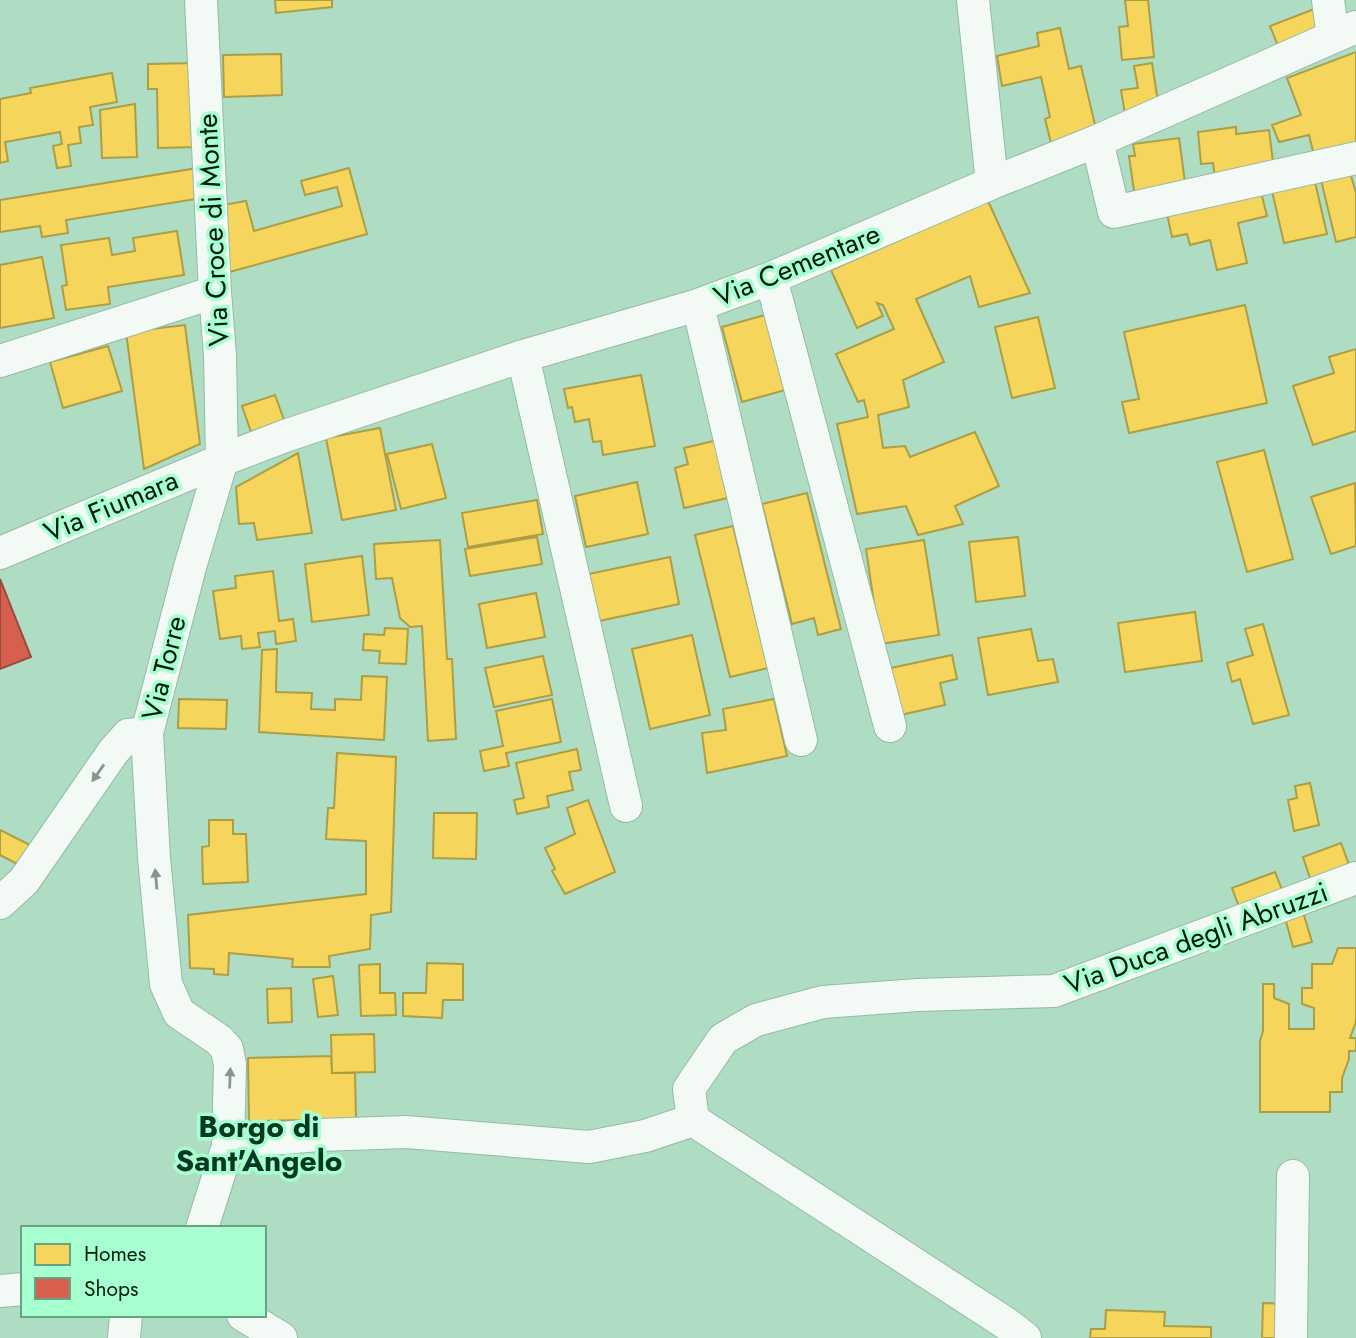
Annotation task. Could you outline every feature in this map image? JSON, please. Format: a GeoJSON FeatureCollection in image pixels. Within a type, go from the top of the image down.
{"type":"FeatureCollection","features":[{"type":"Feature","properties":{"kind":"street","name":"Via Croce di Monte"},"geometry":{"type":"LineString","coordinates":[[201,0],[220,355],[222,460]]}},
{"type":"Feature","properties":{"kind":"street"},"geometry":{"type":"LineString","coordinates":[[973,0],[992,183]]}},
{"type":"Feature","properties":{"kind":"street"},"geometry":{"type":"LineString","coordinates":[[1328,0],[1344,32]]}},
{"type":"Feature","properties":{"kind":"street","name":"Via Cementare"},"geometry":{"type":"LineString","coordinates":[[222,460],[523,356],[698,305],[771,278],[1097,141],[1344,32]]}},
{"type":"Feature","properties":{"kind":"street"},"geometry":{"type":"LineString","coordinates":[[1097,141],[1114,212],[1356,158]]}},
{"type":"Feature","properties":{"kind":"street"},"geometry":{"type":"LineString","coordinates":[[771,278],[890,726]]}},
{"type":"Feature","properties":{"kind":"street"},"geometry":{"type":"LineString","coordinates":[[0,360],[215,292]]}},
{"type":"Feature","properties":{"kind":"street"},"geometry":{"type":"LineString","coordinates":[[698,305],[801,740]]}},
{"type":"Feature","properties":{"kind":"street"},"geometry":{"type":"LineString","coordinates":[[523,356],[626,806]]}},
{"type":"Feature","properties":{"kind":"street","name":"Via Fiumara"},"geometry":{"type":"LineString","coordinates":[[0,553],[222,460]]}},
{"type":"Feature","properties":{"kind":"street","name":"Via Torre"},"geometry":{"type":"LineString","coordinates":[[0,903],[24,881],[113,752],[128,735],[148,733],[190,568],[222,460]]}},
{"type":"Feature","properties":{"kind":"street"},"geometry":{"type":"LineString","coordinates":[[148,733],[154,858],[166,984],[179,1013],[219,1040],[227,1049],[230,1065],[228,1146],[203,1226]]}},
{"type":"Feature","properties":{"kind":"street","name":"Via Duca degli Abruzzi"},"geometry":{"type":"LineString","coordinates":[[693,1120],[689,1088],[723,1039],[755,1020],[823,1002],[919,995],[1054,991],[1356,878]]}},
{"type":"Feature","properties":{"kind":"street"},"geometry":{"type":"LineString","coordinates":[[228,1146],[247,1141],[318,1135],[406,1132],[589,1147],[645,1136],[693,1120],[1012,1333]]}},
{"type":"Feature","properties":{"kind":"street"},"geometry":{"type":"LineString","coordinates":[[1291,1338],[1293,1176]]}},
{"type":"Feature","properties":{"kind":"street"},"geometry":{"type":"LineString","coordinates":[[0,1291],[21,1289]]}},
{"type":"Feature","properties":{"kind":"street"},"geometry":{"type":"LineString","coordinates":[[124,1338],[126,1317]]}},
{"type":"Feature","properties":{"kind":"street"},"geometry":{"type":"LineString","coordinates":[[246,1317],[281,1338]]}},
{"type":"Feature","properties":{"kind":"building: Homes"},"geometry":{"type":"Polygon","coordinates":[[[275,0],[332,0],[332,7],[276,13],[275,0]]]}},
{"type":"Feature","properties":{"kind":"building: Homes"},"geometry":{"type":"Polygon","coordinates":[[[1125,0],[1148,0],[1154,57],[1122,60],[1119,27],[1128,26],[1125,0]]]}},
{"type":"Feature","properties":{"kind":"building: Homes"},"geometry":{"type":"Polygon","coordinates":[[[1317,8],[1320,31],[1278,46],[1270,26],[1317,8]]]}},
{"type":"Feature","properties":{"kind":"building: Homes"},"geometry":{"type":"Polygon","coordinates":[[[1060,28],[1069,69],[1081,66],[1097,133],[1052,147],[1045,119],[1050,117],[1041,77],[1002,86],[997,56],[1039,46],[1037,33],[1060,28]]]}},
{"type":"Feature","properties":{"kind":"building: Homes"},"geometry":{"type":"Polygon","coordinates":[[[1356,52],[1356,145],[1315,159],[1309,135],[1279,142],[1272,125],[1301,115],[1287,78],[1356,52]]]}},
{"type":"Feature","properties":{"kind":"building: Homes"},"geometry":{"type":"Polygon","coordinates":[[[281,54],[282,95],[224,97],[223,55],[281,54]]]}},
{"type":"Feature","properties":{"kind":"building: Homes"},"geometry":{"type":"Polygon","coordinates":[[[196,63],[198,147],[158,148],[157,89],[148,89],[148,64],[196,63]]]}},
{"type":"Feature","properties":{"kind":"building: Homes"},"geometry":{"type":"Polygon","coordinates":[[[1152,63],[1158,102],[1125,114],[1121,90],[1138,88],[1134,66],[1152,63]]]}},
{"type":"Feature","properties":{"kind":"building: Homes"},"geometry":{"type":"Polygon","coordinates":[[[112,73],[117,102],[90,107],[93,125],[79,127],[81,143],[68,145],[71,166],[57,168],[53,146],[62,144],[60,132],[5,142],[8,161],[0,163],[0,99],[31,93],[30,88],[112,73]]]}},
{"type":"Feature","properties":{"kind":"building: Homes"},"geometry":{"type":"Polygon","coordinates":[[[135,104],[137,157],[102,158],[100,110],[135,104]]]}},
{"type":"Feature","properties":{"kind":"building: Homes"},"geometry":{"type":"Polygon","coordinates":[[[1236,127],[1236,134],[1269,130],[1274,170],[1215,178],[1213,163],[1201,164],[1198,132],[1236,127]]]}},
{"type":"Feature","properties":{"kind":"building: Homes"},"geometry":{"type":"Polygon","coordinates":[[[1179,138],[1186,190],[1135,198],[1129,156],[1135,156],[1133,144],[1179,138]]]}},
{"type":"Feature","properties":{"kind":"building: Homes"},"geometry":{"type":"Polygon","coordinates":[[[204,167],[208,197],[66,220],[68,233],[42,237],[40,226],[0,232],[0,200],[204,167]]]}},
{"type":"Feature","properties":{"kind":"building: Homes"},"geometry":{"type":"Polygon","coordinates":[[[349,168],[367,234],[226,273],[223,205],[246,201],[254,231],[342,206],[337,187],[305,195],[301,181],[349,168]]]}},
{"type":"Feature","properties":{"kind":"building: Homes"},"geometry":{"type":"Polygon","coordinates":[[[1349,169],[1356,193],[1356,237],[1336,242],[1320,176],[1349,169]]]}},
{"type":"Feature","properties":{"kind":"building: Homes"},"geometry":{"type":"Polygon","coordinates":[[[1315,182],[1327,234],[1284,243],[1272,191],[1315,182]]]}},
{"type":"Feature","properties":{"kind":"building: Homes"},"geometry":{"type":"Polygon","coordinates":[[[1261,192],[1267,216],[1238,223],[1247,263],[1217,270],[1210,240],[1190,245],[1187,234],[1172,237],[1167,214],[1261,192]]]}},
{"type":"Feature","properties":{"kind":"building: Homes"},"geometry":{"type":"Polygon","coordinates":[[[988,201],[1030,293],[979,307],[970,276],[916,299],[944,362],[903,380],[909,407],[878,415],[883,448],[905,446],[910,457],[975,432],[999,486],[955,506],[963,524],[918,535],[906,506],[857,514],[837,424],[868,417],[864,400],[858,402],[836,354],[894,329],[883,305],[877,303],[883,316],[857,328],[831,270],[988,201]]]}},
{"type":"Feature","properties":{"kind":"building: Homes"},"geometry":{"type":"Polygon","coordinates":[[[177,231],[184,275],[108,287],[110,304],[66,310],[62,286],[67,285],[61,245],[109,238],[112,255],[135,251],[133,238],[177,231]]]}},
{"type":"Feature","properties":{"kind":"building: Homes"},"geometry":{"type":"Polygon","coordinates":[[[42,257],[54,318],[0,328],[0,265],[42,257]]]}},
{"type":"Feature","properties":{"kind":"building: Homes"},"geometry":{"type":"Polygon","coordinates":[[[1245,305],[1267,403],[1129,433],[1122,402],[1139,399],[1124,332],[1245,305]]]}},
{"type":"Feature","properties":{"kind":"building: Homes"},"geometry":{"type":"Polygon","coordinates":[[[765,315],[785,390],[742,402],[722,327],[765,315]]]}},
{"type":"Feature","properties":{"kind":"building: Homes"},"geometry":{"type":"Polygon","coordinates":[[[1038,317],[1055,388],[1012,398],[995,327],[1038,317]]]}},
{"type":"Feature","properties":{"kind":"building: Homes"},"geometry":{"type":"Polygon","coordinates":[[[185,325],[200,444],[144,469],[126,332],[185,325]]]}},
{"type":"Feature","properties":{"kind":"building: Homes"},"geometry":{"type":"Polygon","coordinates":[[[108,346],[122,391],[63,408],[50,362],[108,346]]]}},
{"type":"Feature","properties":{"kind":"building: Homes"},"geometry":{"type":"Polygon","coordinates":[[[1356,349],[1356,431],[1313,445],[1293,386],[1334,373],[1329,357],[1356,349]]]}},
{"type":"Feature","properties":{"kind":"building: Homes"},"geometry":{"type":"Polygon","coordinates":[[[641,375],[655,446],[603,455],[601,441],[593,442],[589,419],[575,422],[572,407],[568,408],[564,389],[641,375]]]}},
{"type":"Feature","properties":{"kind":"building: Homes"},"geometry":{"type":"Polygon","coordinates":[[[275,395],[284,420],[251,432],[242,406],[275,395]]]}},
{"type":"Feature","properties":{"kind":"building: Homes"},"geometry":{"type":"Polygon","coordinates":[[[380,428],[396,510],[342,520],[326,438],[380,428]]]}},
{"type":"Feature","properties":{"kind":"building: Homes"},"geometry":{"type":"Polygon","coordinates":[[[718,440],[732,497],[684,508],[675,468],[688,464],[684,448],[718,440]]]}},
{"type":"Feature","properties":{"kind":"building: Homes"},"geometry":{"type":"Polygon","coordinates":[[[432,444],[446,498],[401,509],[387,454],[432,444]]]}},
{"type":"Feature","properties":{"kind":"building: Homes"},"geometry":{"type":"Polygon","coordinates":[[[1264,450],[1293,559],[1247,572],[1217,462],[1264,450]]]}},
{"type":"Feature","properties":{"kind":"building: Homes"},"geometry":{"type":"Polygon","coordinates":[[[298,453],[312,533],[257,540],[254,523],[239,524],[236,487],[298,453]]]}},
{"type":"Feature","properties":{"kind":"building: Homes"},"geometry":{"type":"Polygon","coordinates":[[[637,482],[648,534],[586,547],[575,496],[637,482]]]}},
{"type":"Feature","properties":{"kind":"building: Homes"},"geometry":{"type":"Polygon","coordinates":[[[1355,483],[1356,546],[1331,554],[1311,497],[1355,483]]]}},
{"type":"Feature","properties":{"kind":"building: Homes"},"geometry":{"type":"Polygon","coordinates":[[[807,493],[841,629],[818,635],[814,618],[792,624],[762,504],[807,493]]]}},
{"type":"Feature","properties":{"kind":"building: Homes"},"geometry":{"type":"Polygon","coordinates":[[[537,500],[543,534],[468,547],[462,513],[537,500]]]}},
{"type":"Feature","properties":{"kind":"building: Homes"},"geometry":{"type":"Polygon","coordinates":[[[733,526],[768,668],[730,677],[695,535],[733,526]]]}},
{"type":"Feature","properties":{"kind":"building: Homes"},"geometry":{"type":"Polygon","coordinates":[[[537,537],[542,564],[470,576],[465,549],[537,537]]]}},
{"type":"Feature","properties":{"kind":"building: Homes"},"geometry":{"type":"Polygon","coordinates":[[[1018,537],[1025,596],[976,602],[969,542],[1018,537]]]}},
{"type":"Feature","properties":{"kind":"building: Homes"},"geometry":{"type":"Polygon","coordinates":[[[440,540],[447,659],[452,659],[456,739],[428,741],[422,626],[410,627],[400,618],[392,578],[376,579],[374,544],[440,540]]]}},
{"type":"Feature","properties":{"kind":"building: Homes"},"geometry":{"type":"Polygon","coordinates":[[[924,540],[939,635],[880,644],[866,549],[924,540]]]}},
{"type":"Feature","properties":{"kind":"building: Homes"},"geometry":{"type":"Polygon","coordinates":[[[362,556],[369,615],[312,622],[305,564],[362,556]]]}},
{"type":"Feature","properties":{"kind":"building: Homes"},"geometry":{"type":"Polygon","coordinates":[[[670,557],[679,604],[599,621],[589,574],[670,557]]]}},
{"type":"Feature","properties":{"kind":"building: Homes"},"geometry":{"type":"Polygon","coordinates":[[[273,571],[279,621],[293,619],[296,641],[276,644],[275,631],[258,633],[260,647],[242,649],[241,636],[220,639],[213,591],[236,588],[235,576],[273,571]]]}},
{"type":"Feature","properties":{"kind":"building: Homes"},"geometry":{"type":"Polygon","coordinates":[[[536,593],[545,637],[487,648],[479,604],[536,593]]]}},
{"type":"Feature","properties":{"kind":"building: Homes"},"geometry":{"type":"Polygon","coordinates":[[[1195,612],[1202,661],[1125,672],[1118,623],[1195,612]]]}},
{"type":"Feature","properties":{"kind":"building: Homes"},"geometry":{"type":"Polygon","coordinates":[[[1263,624],[1289,715],[1253,724],[1240,679],[1232,682],[1227,663],[1253,655],[1245,629],[1263,624]]]}},
{"type":"Feature","properties":{"kind":"building: Homes"},"geometry":{"type":"Polygon","coordinates":[[[385,628],[408,629],[406,664],[379,663],[380,651],[363,650],[364,634],[384,635],[385,628]]]}},
{"type":"Feature","properties":{"kind":"building: Homes"},"geometry":{"type":"Polygon","coordinates":[[[1031,629],[1038,661],[1053,659],[1058,682],[988,695],[978,638],[1031,629]]]}},
{"type":"Feature","properties":{"kind":"building: Homes"},"geometry":{"type":"Polygon","coordinates":[[[692,635],[710,715],[650,729],[632,649],[692,635]]]}},
{"type":"Feature","properties":{"kind":"building: Homes"},"geometry":{"type":"Polygon","coordinates":[[[277,649],[276,692],[312,693],[311,709],[335,710],[335,699],[361,700],[362,676],[387,677],[384,740],[259,732],[262,650],[277,649]]]}},
{"type":"Feature","properties":{"kind":"building: Homes"},"geometry":{"type":"Polygon","coordinates":[[[952,655],[957,679],[940,683],[945,705],[896,716],[886,669],[952,655]]]}},
{"type":"Feature","properties":{"kind":"building: Homes"},"geometry":{"type":"Polygon","coordinates":[[[543,656],[552,695],[494,707],[485,668],[543,656]]]}},
{"type":"Feature","properties":{"kind":"building: Homes"},"geometry":{"type":"Polygon","coordinates":[[[179,699],[227,700],[226,729],[178,728],[179,699]]]}},
{"type":"Feature","properties":{"kind":"building: Homes"},"geometry":{"type":"Polygon","coordinates":[[[552,699],[561,742],[506,753],[509,766],[484,771],[480,751],[503,746],[496,711],[552,699]]]}},
{"type":"Feature","properties":{"kind":"building: Homes"},"geometry":{"type":"Polygon","coordinates":[[[774,699],[787,756],[707,773],[702,733],[726,730],[723,709],[774,699]]]}},
{"type":"Feature","properties":{"kind":"building: Homes"},"geometry":{"type":"Polygon","coordinates":[[[577,749],[581,770],[569,772],[573,790],[547,796],[549,807],[517,814],[514,800],[524,798],[516,763],[577,749]]]}},
{"type":"Feature","properties":{"kind":"building: Homes"},"geometry":{"type":"Polygon","coordinates":[[[337,753],[396,757],[391,912],[371,915],[370,949],[329,956],[330,967],[292,967],[293,959],[229,953],[228,975],[214,974],[214,969],[190,968],[188,915],[366,894],[366,841],[326,839],[328,808],[334,808],[337,753]]]}},
{"type":"Feature","properties":{"kind":"building: Homes"},"geometry":{"type":"Polygon","coordinates":[[[1310,783],[1319,825],[1294,831],[1288,800],[1297,798],[1295,786],[1310,783]]]}},
{"type":"Feature","properties":{"kind":"building: Homes"},"geometry":{"type":"Polygon","coordinates":[[[588,800],[615,872],[565,894],[552,871],[555,869],[545,848],[575,834],[567,808],[588,800]]]}},
{"type":"Feature","properties":{"kind":"building: Homes"},"geometry":{"type":"Polygon","coordinates":[[[434,813],[477,813],[476,859],[433,858],[434,813]]]}},
{"type":"Feature","properties":{"kind":"building: Homes"},"geometry":{"type":"Polygon","coordinates":[[[209,820],[233,820],[233,834],[246,834],[248,882],[203,884],[202,847],[209,846],[209,820]]]}},
{"type":"Feature","properties":{"kind":"building: Homes"},"geometry":{"type":"Polygon","coordinates":[[[0,830],[32,846],[21,866],[0,855],[0,830]]]}},
{"type":"Feature","properties":{"kind":"building: Homes"},"geometry":{"type":"Polygon","coordinates":[[[1341,843],[1351,870],[1312,884],[1303,857],[1341,843]]]}},
{"type":"Feature","properties":{"kind":"building: Homes"},"geometry":{"type":"Polygon","coordinates":[[[1275,872],[1284,895],[1241,912],[1232,888],[1275,872]]]}},
{"type":"Feature","properties":{"kind":"building: Homes"},"geometry":{"type":"Polygon","coordinates":[[[1303,912],[1312,942],[1293,947],[1285,918],[1303,912]]]}},
{"type":"Feature","properties":{"kind":"building: Homes"},"geometry":{"type":"Polygon","coordinates":[[[1338,948],[1356,948],[1356,1022],[1350,1038],[1356,1038],[1356,1051],[1349,1051],[1342,1078],[1342,1092],[1330,1092],[1330,1112],[1260,1112],[1263,984],[1274,984],[1274,998],[1289,1004],[1289,1029],[1314,1029],[1314,1008],[1302,1004],[1302,988],[1312,988],[1312,964],[1332,964],[1338,948]]]}},
{"type":"Feature","properties":{"kind":"building: Homes"},"geometry":{"type":"Polygon","coordinates":[[[427,963],[463,964],[463,1000],[443,1000],[442,1018],[403,1016],[403,993],[426,993],[427,963]]]}},
{"type":"Feature","properties":{"kind":"building: Homes"},"geometry":{"type":"Polygon","coordinates":[[[380,964],[380,993],[395,993],[396,1015],[361,1016],[359,965],[380,964]]]}},
{"type":"Feature","properties":{"kind":"building: Homes"},"geometry":{"type":"Polygon","coordinates":[[[333,976],[338,1015],[318,1017],[313,979],[333,976]]]}},
{"type":"Feature","properties":{"kind":"building: Homes"},"geometry":{"type":"Polygon","coordinates":[[[291,988],[292,1022],[268,1023],[267,989],[291,988]]]}},
{"type":"Feature","properties":{"kind":"building: Homes"},"geometry":{"type":"Polygon","coordinates":[[[374,1034],[375,1072],[332,1073],[331,1035],[374,1034]]]}},
{"type":"Feature","properties":{"kind":"building: Homes"},"geometry":{"type":"Polygon","coordinates":[[[331,1056],[332,1073],[355,1073],[356,1119],[249,1121],[248,1058],[331,1056]]]}},
{"type":"Feature","properties":{"kind":"building: Homes"},"geometry":{"type":"Polygon","coordinates":[[[1263,1303],[1287,1304],[1286,1338],[1262,1338],[1263,1303]]]}},
{"type":"Feature","properties":{"kind":"building: Homes"},"geometry":{"type":"Polygon","coordinates":[[[1106,1310],[1165,1312],[1164,1326],[1211,1327],[1211,1338],[1090,1338],[1091,1329],[1105,1329],[1106,1310]]]}},
{"type":"Feature","properties":{"kind":"building: Shops"},"geometry":{"type":"Polygon","coordinates":[[[0,579],[31,657],[0,669],[0,579]]]}},
{"type":"Feature","properties":{"kind":"district","name":"Borgo di Sant'Angelo"},"geometry":{"type":"Point","coordinates":[259,1143]}}]}
